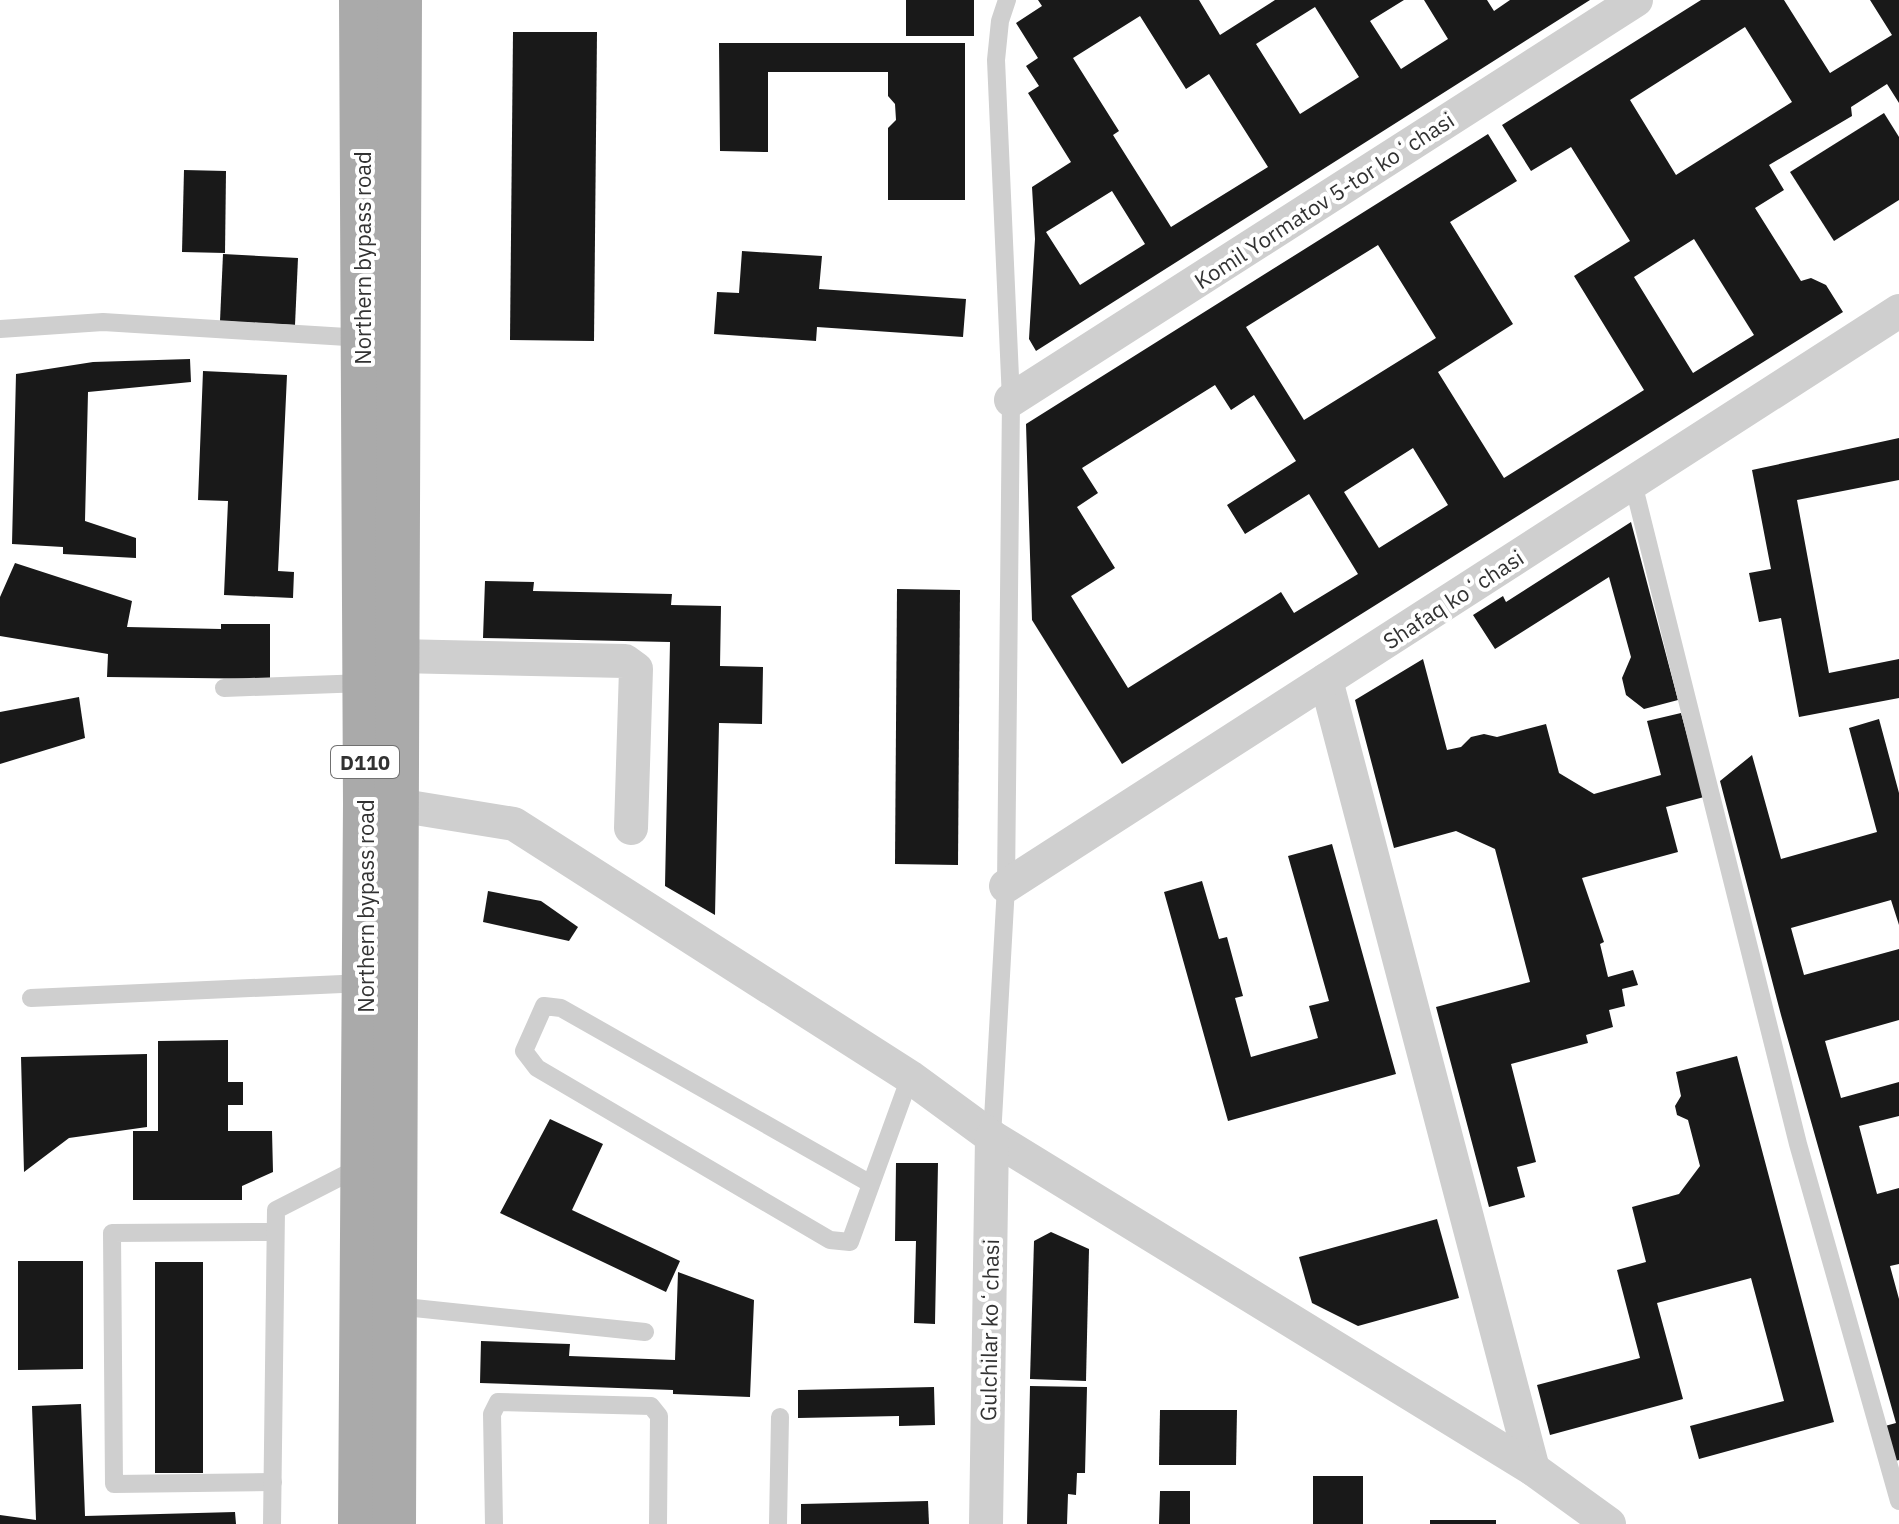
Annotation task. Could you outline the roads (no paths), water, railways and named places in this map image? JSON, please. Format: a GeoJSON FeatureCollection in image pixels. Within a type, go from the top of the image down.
{"type":"FeatureCollection","features":[{"type":"Feature","properties":{"kind":"main road","name":"Northern bypass road"},"geometry":{"type":"LineString","coordinates":[[361,0],[363,338],[381,460]]}},
{"type":"Feature","properties":{"kind":"main road","name":"Northern bypass road"},"geometry":{"type":"LineString","coordinates":[[360,1524],[364,983],[381,670],[381,460],[400,0]]}},
{"type":"Feature","properties":{"kind":"main road","name":"Northern bypass road"},"geometry":{"type":"LineString","coordinates":[[381,670],[397,805],[394,1524]]}},
{"type":"Feature","properties":{"kind":"street","name":"Komil Yormatov 5-tor koʻchasi"},"geometry":{"type":"LineString","coordinates":[[1011,400],[1636,0]]}},
{"type":"Feature","properties":{"kind":"street","name":"Shafaq koʻchasi"},"geometry":{"type":"LineString","coordinates":[[1006,886],[1899,311]]}},
{"type":"Feature","properties":{"kind":"street"},"geometry":{"type":"LineString","coordinates":[[381,670],[625,661],[636,669],[631,828]]}},
{"type":"Feature","properties":{"kind":"street"},"geometry":{"type":"LineString","coordinates":[[1326,680],[1533,1469]]}},
{"type":"Feature","properties":{"kind":"street"},"geometry":{"type":"LineString","coordinates":[[397,805],[514,824],[910,1077],[992,1137],[1533,1469],[1609,1524]]}},
{"type":"Feature","properties":{"kind":"street","name":"Gulchilar koʻchasi"},"geometry":{"type":"LineString","coordinates":[[986,1524],[992,1137]]}},
{"type":"Feature","properties":{"kind":"lane"},"geometry":{"type":"LineString","coordinates":[[992,1137],[1006,886],[1011,400],[996,60],[1000,21],[1007,0]]}},
{"type":"Feature","properties":{"kind":"lane"},"geometry":{"type":"LineString","coordinates":[[0,329],[103,322],[363,338]]}},
{"type":"Feature","properties":{"kind":"lane"},"geometry":{"type":"LineString","coordinates":[[1633,483],[1798,1144],[1899,1501]]}},
{"type":"Feature","properties":{"kind":"lane"},"geometry":{"type":"LineString","coordinates":[[224,688],[381,670]]}},
{"type":"Feature","properties":{"kind":"lane"},"geometry":{"type":"LineString","coordinates":[[31,998],[364,983]]}},
{"type":"Feature","properties":{"kind":"lane"},"geometry":{"type":"LineString","coordinates":[[871,1184],[561,1008],[544,1006],[524,1051],[537,1068],[830,1240],[850,1242],[910,1077]]}},
{"type":"Feature","properties":{"kind":"lane"},"geometry":{"type":"LineString","coordinates":[[272,1524],[276,1210],[363,1165]]}},
{"type":"Feature","properties":{"kind":"lane"},"geometry":{"type":"LineString","coordinates":[[273,1482],[114,1484],[112,1233],[274,1232]]}},
{"type":"Feature","properties":{"kind":"lane"},"geometry":{"type":"LineString","coordinates":[[395,1306],[645,1332]]}},
{"type":"Feature","properties":{"kind":"lane"},"geometry":{"type":"LineString","coordinates":[[494,1524],[492,1414],[498,1402],[651,1406],[659,1416],[658,1524]]}},
{"type":"Feature","properties":{"kind":"lane"},"geometry":{"type":"LineString","coordinates":[[778,1524],[780,1417]]}}]}
